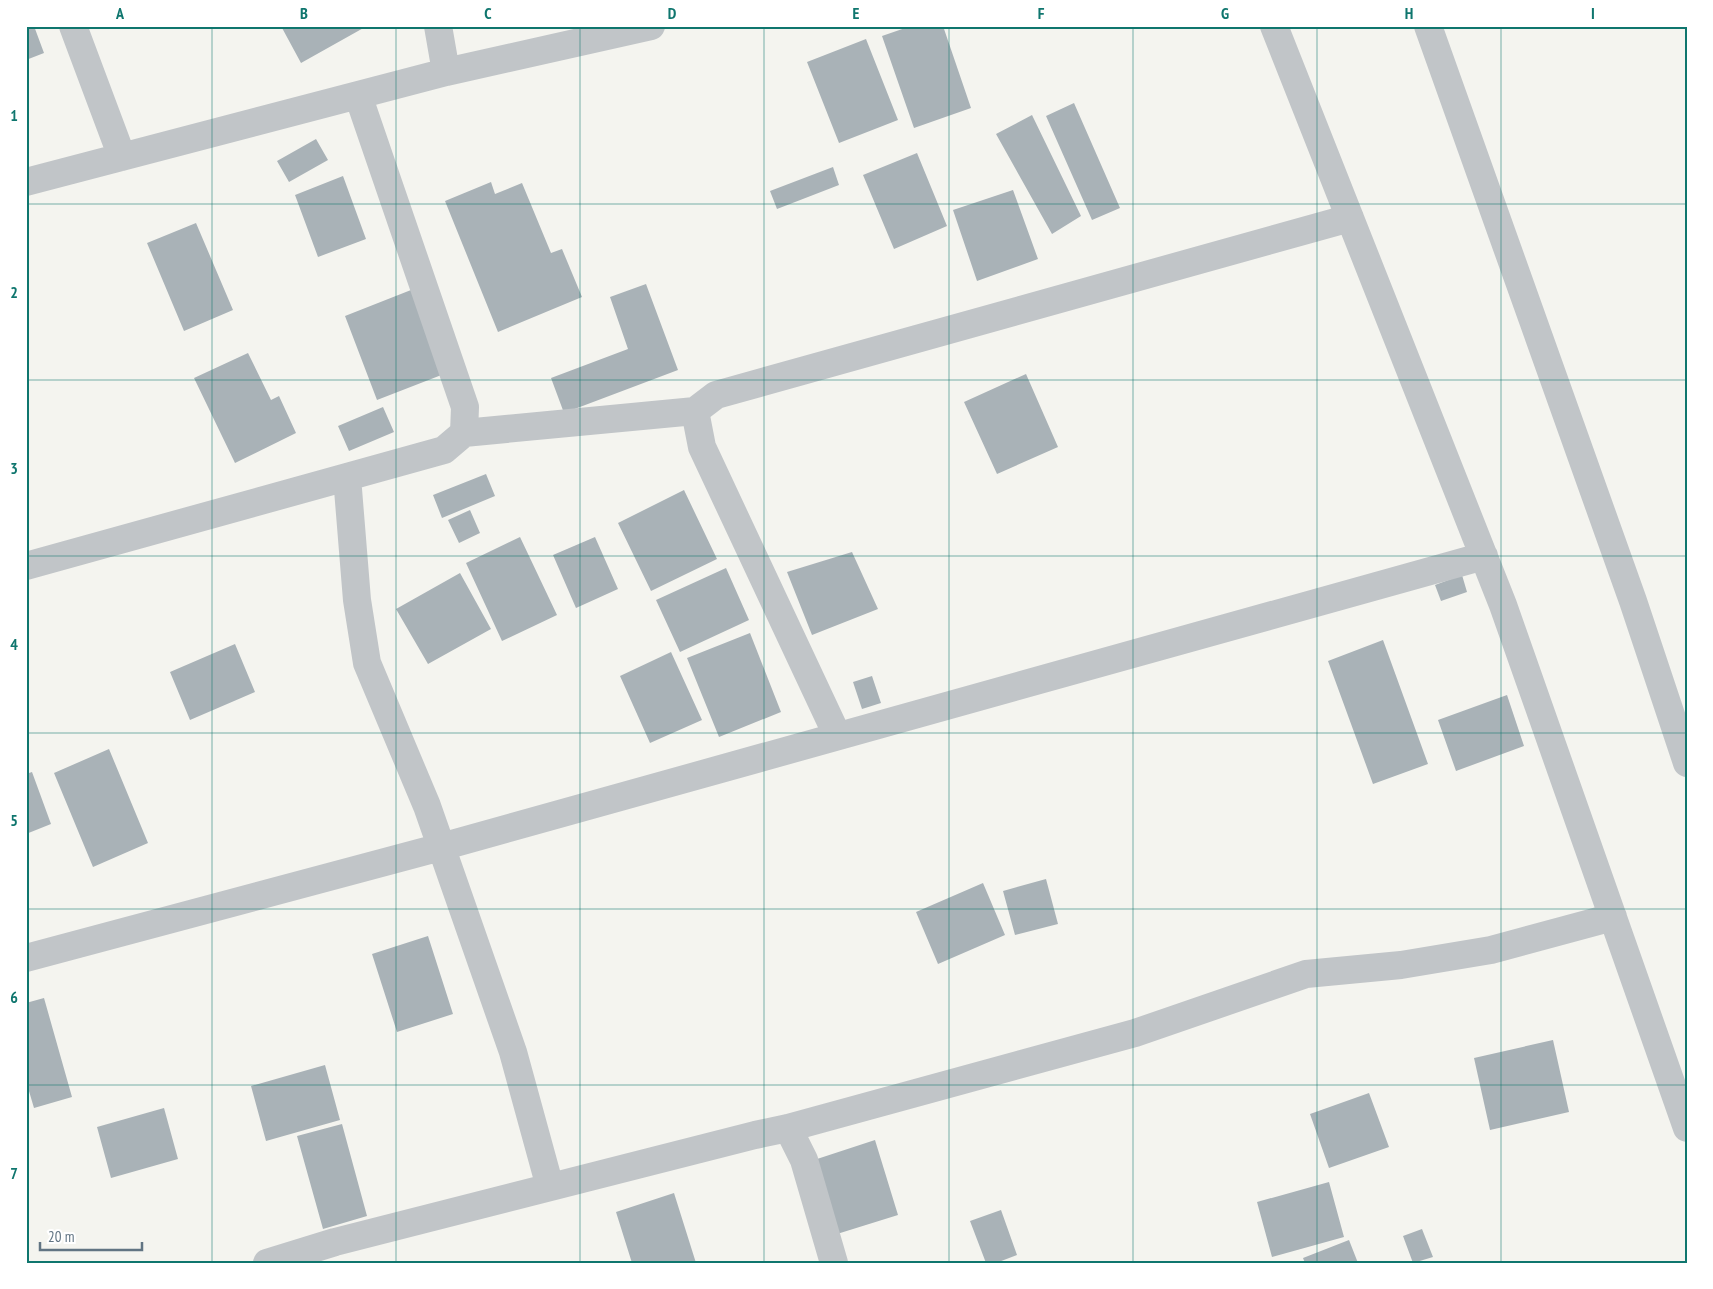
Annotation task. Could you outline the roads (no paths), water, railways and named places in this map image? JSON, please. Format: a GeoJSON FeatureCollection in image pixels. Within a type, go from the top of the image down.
{"type":"FeatureCollection","features":[{"type":"Feature","properties":{"kind":"street"},"geometry":{"type":"LineString","coordinates":[[73,26],[122,157]]}},
{"type":"Feature","properties":{"kind":"street"},"geometry":{"type":"LineString","coordinates":[[438,26],[446,72]]}},
{"type":"Feature","properties":{"kind":"street"},"geometry":{"type":"LineString","coordinates":[[26,182],[446,72],[651,26]]}},
{"type":"Feature","properties":{"kind":"street"},"geometry":{"type":"LineString","coordinates":[[1274,26],[1503,605],[1687,1128]]}},
{"type":"Feature","properties":{"kind":"street"},"geometry":{"type":"LineString","coordinates":[[1428,26],[1629,592],[1687,763]]}},
{"type":"Feature","properties":{"kind":"street"},"geometry":{"type":"LineString","coordinates":[[358,95],[465,407],[464,433]]}},
{"type":"Feature","properties":{"kind":"street"},"geometry":{"type":"LineString","coordinates":[[26,566],[444,450],[464,433],[695,411],[716,395],[1350,218]]}},
{"type":"Feature","properties":{"kind":"street"},"geometry":{"type":"LineString","coordinates":[[695,411],[702,447],[837,735]]}},
{"type":"Feature","properties":{"kind":"street"},"geometry":{"type":"LineString","coordinates":[[347,477],[357,600],[367,663],[427,806],[513,1052],[550,1187]]}},
{"type":"Feature","properties":{"kind":"street"},"geometry":{"type":"LineString","coordinates":[[26,958],[441,847],[1484,556]]}},
{"type":"Feature","properties":{"kind":"street"},"geometry":{"type":"LineString","coordinates":[[267,1263],[335,1242],[788,1128],[1135,1034],[1306,974],[1400,965],[1491,950],[1613,917]]}},
{"type":"Feature","properties":{"kind":"street"},"geometry":{"type":"LineString","coordinates":[[788,1128],[804,1160],[834,1263]]}}]}
